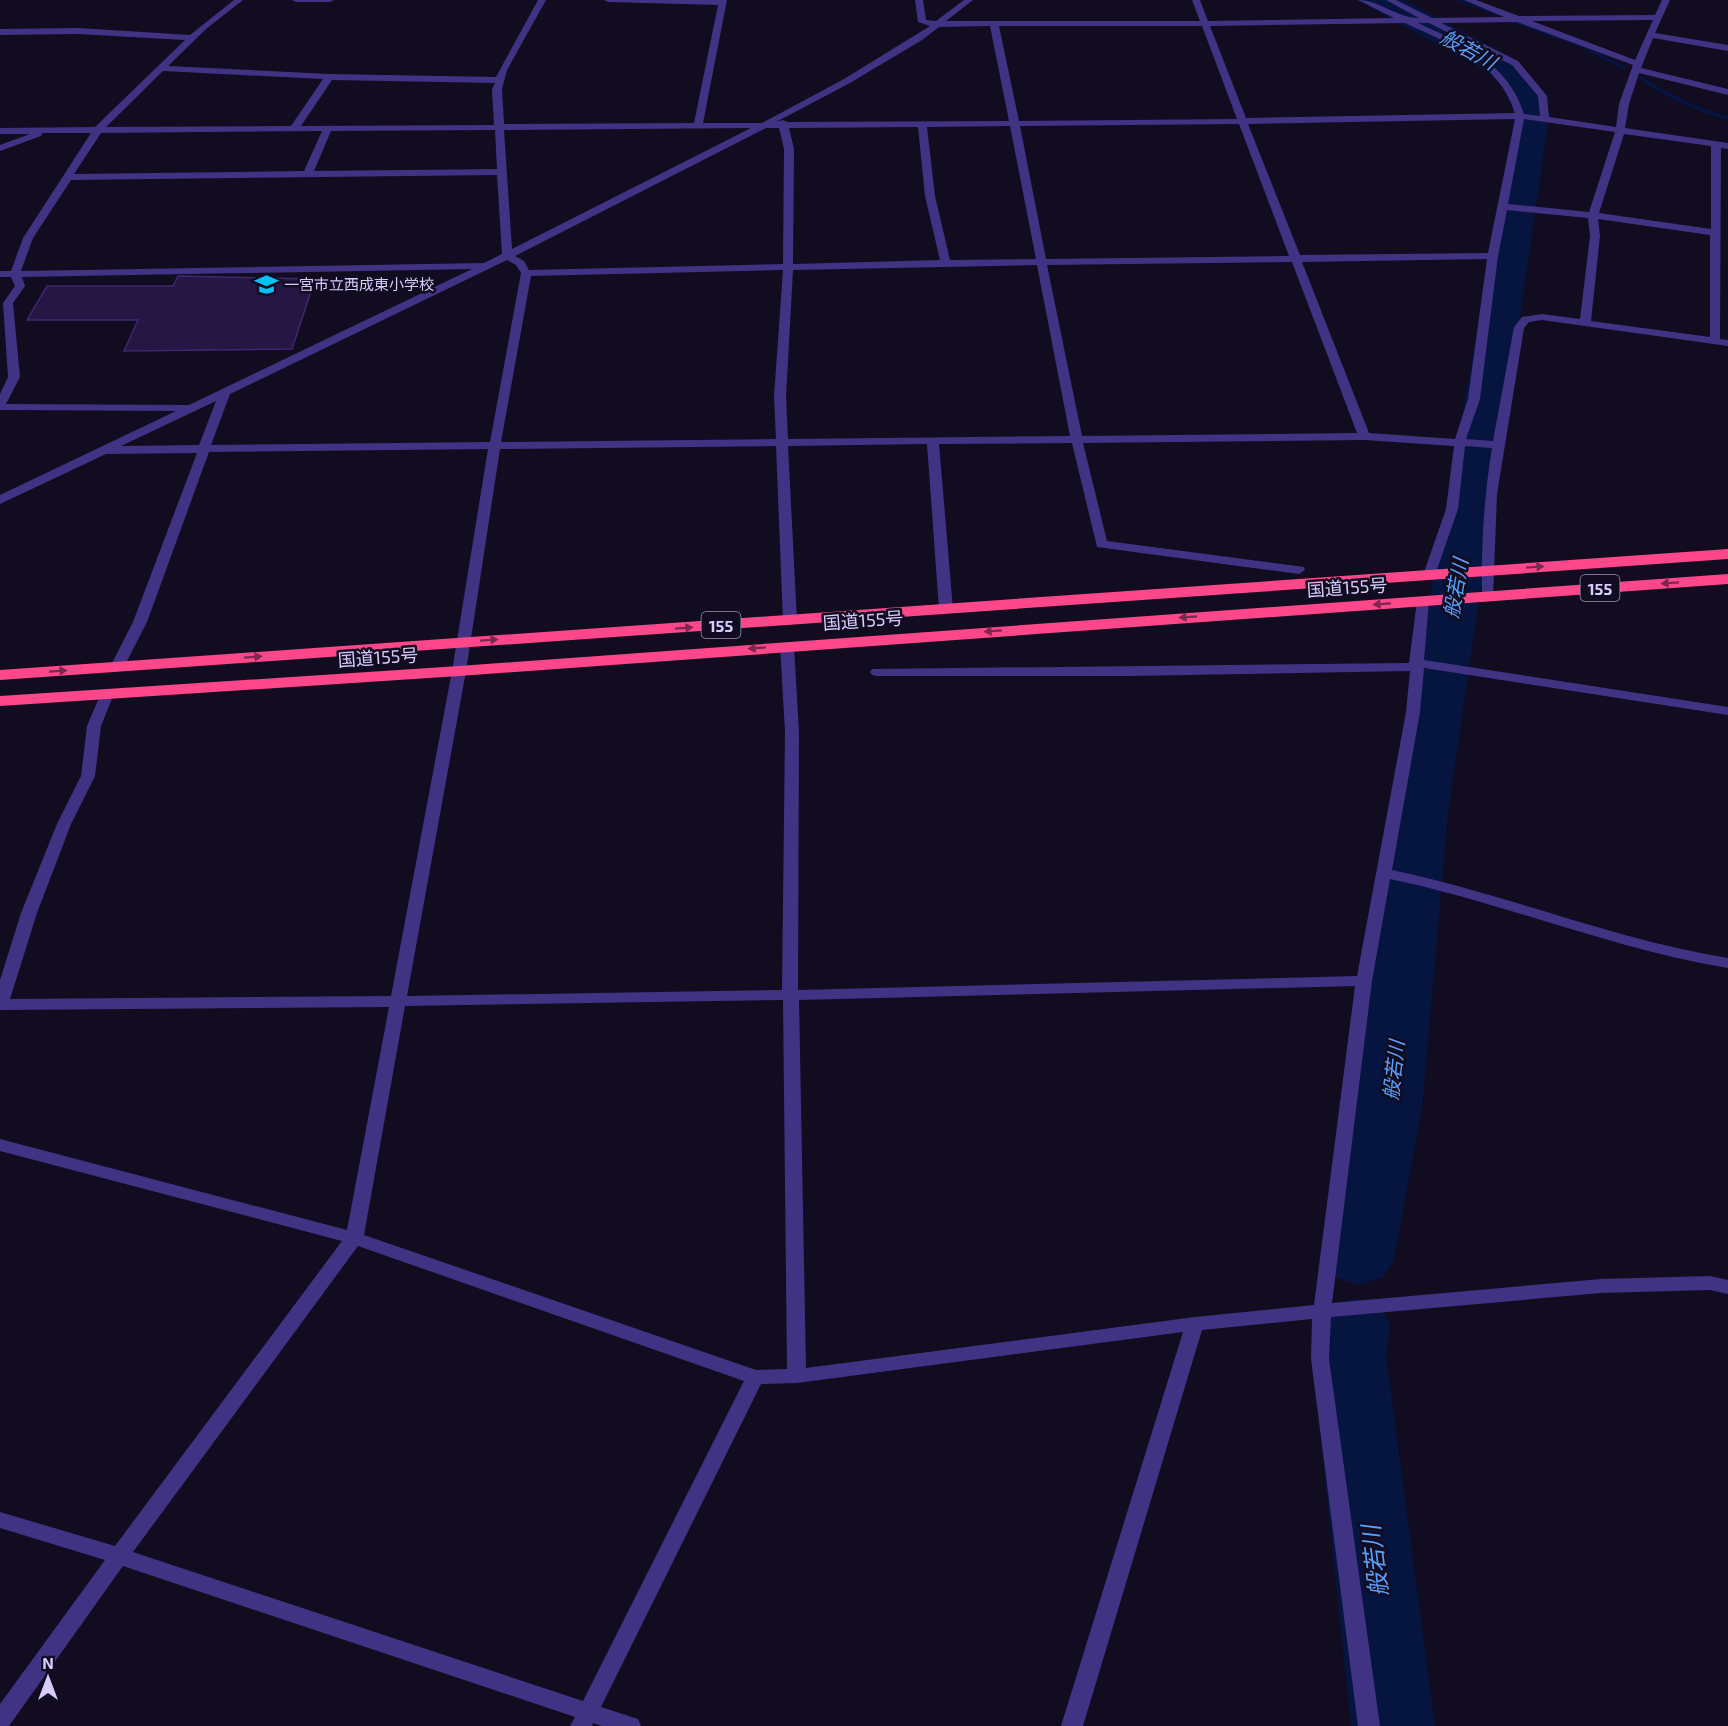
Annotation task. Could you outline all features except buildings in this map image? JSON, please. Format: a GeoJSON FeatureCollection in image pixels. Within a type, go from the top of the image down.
{"type":"FeatureCollection","features":[{"type":"Feature","properties":{"kind":"highway","name":"国道155号"},"geometry":{"type":"LineString","coordinates":[[0,675],[1728,554]]}},
{"type":"Feature","properties":{"kind":"highway","name":"国道155号"},"geometry":{"type":"LineString","coordinates":[[0,700],[106,696],[1728,579]]}},
{"type":"Feature","properties":{"kind":"street"},"geometry":{"type":"LineString","coordinates":[[193,408],[0,406],[14,377],[8,303],[20,286],[15,273],[28,238],[98,130],[192,38],[239,0]]}},
{"type":"Feature","properties":{"kind":"street"},"geometry":{"type":"LineString","coordinates":[[296,0],[330,0]]}},
{"type":"Feature","properties":{"kind":"street"},"geometry":{"type":"LineString","coordinates":[[507,256],[497,89],[542,0]]}},
{"type":"Feature","properties":{"kind":"street"},"geometry":{"type":"LineString","coordinates":[[608,0],[723,1],[698,124]]}},
{"type":"Feature","properties":{"kind":"street"},"geometry":{"type":"LineString","coordinates":[[919,0],[922,22],[937,24],[1659,17]]}},
{"type":"Feature","properties":{"kind":"street"},"geometry":{"type":"LineString","coordinates":[[0,500],[487,266],[768,123],[847,81],[919,38],[969,0]]}},
{"type":"Feature","properties":{"kind":"street"},"geometry":{"type":"LineString","coordinates":[[1196,0],[1364,436]]}},
{"type":"Feature","properties":{"kind":"street"},"geometry":{"type":"LineString","coordinates":[[1362,0],[1472,55],[1496,71],[1514,94],[1523,116],[1507,207],[1493,256],[1474,399],[1463,441],[1452,509],[1436,574]]}},
{"type":"Feature","properties":{"kind":"street"},"geometry":{"type":"LineString","coordinates":[[1390,0],[1515,63],[1542,96],[1544,119]]}},
{"type":"Feature","properties":{"kind":"street"},"geometry":{"type":"LineString","coordinates":[[1468,0],[1636,67],[1728,92]]}},
{"type":"Feature","properties":{"kind":"street"},"geometry":{"type":"LineString","coordinates":[[1585,323],[1595,236],[1593,215],[1620,131],[1624,104],[1636,67],[1665,0]]}},
{"type":"Feature","properties":{"kind":"street"},"geometry":{"type":"LineString","coordinates":[[994,25],[1016,123],[1039,262],[1075,440],[1101,544],[1299,570]]}},
{"type":"Feature","properties":{"kind":"street"},"geometry":{"type":"LineString","coordinates":[[0,32],[78,32],[192,38]]}},
{"type":"Feature","properties":{"kind":"street"},"geometry":{"type":"LineString","coordinates":[[1650,35],[1728,48]]}},
{"type":"Feature","properties":{"kind":"street"},"geometry":{"type":"LineString","coordinates":[[160,68],[329,77],[500,80]]}},
{"type":"Feature","properties":{"kind":"street"},"geometry":{"type":"LineString","coordinates":[[294,129],[329,77]]}},
{"type":"Feature","properties":{"kind":"street"},"geometry":{"type":"LineString","coordinates":[[0,130],[768,123],[922,124],[1523,116],[1728,146]]}},
{"type":"Feature","properties":{"kind":"street"},"geometry":{"type":"LineString","coordinates":[[783,123],[789,149],[788,299],[780,397],[790,621]]}},
{"type":"Feature","properties":{"kind":"street"},"geometry":{"type":"LineString","coordinates":[[922,124],[930,196],[946,263]]}},
{"type":"Feature","properties":{"kind":"street"},"geometry":{"type":"LineString","coordinates":[[308,174],[328,128]]}},
{"type":"Feature","properties":{"kind":"street"},"geometry":{"type":"LineString","coordinates":[[0,148],[49,130]]}},
{"type":"Feature","properties":{"kind":"street"},"geometry":{"type":"LineString","coordinates":[[1716,144],[1716,342]]}},
{"type":"Feature","properties":{"kind":"street"},"geometry":{"type":"LineString","coordinates":[[68,177],[502,172]]}},
{"type":"Feature","properties":{"kind":"street"},"geometry":{"type":"LineString","coordinates":[[1507,207],[1593,215],[1716,233]]}},
{"type":"Feature","properties":{"kind":"street"},"geometry":{"type":"LineString","coordinates":[[0,1722],[119,1556],[354,1238],[459,671],[495,446],[526,273],[520,263],[507,256]]}},
{"type":"Feature","properties":{"kind":"street"},"geometry":{"type":"LineString","coordinates":[[526,273],[946,263],[1493,256]]}},
{"type":"Feature","properties":{"kind":"street"},"geometry":{"type":"LineString","coordinates":[[0,274],[487,266]]}},
{"type":"Feature","properties":{"kind":"street"},"geometry":{"type":"LineString","coordinates":[[1480,596],[1494,445],[1519,327],[1526,319],[1542,317],[1728,344]]}},
{"type":"Feature","properties":{"kind":"street"},"geometry":{"type":"LineString","coordinates":[[117,667],[140,622],[225,392]]}},
{"type":"Feature","properties":{"kind":"street"},"geometry":{"type":"LineString","coordinates":[[104,450],[203,451],[1364,436],[1463,441],[1494,445]]}},
{"type":"Feature","properties":{"kind":"street"},"geometry":{"type":"LineString","coordinates":[[933,441],[946,609]]}},
{"type":"Feature","properties":{"kind":"street"},"geometry":{"type":"LineString","coordinates":[[1369,1726],[1320,1359],[1322,1311],[1364,981],[1388,874],[1432,600]]}},
{"type":"Feature","properties":{"kind":"street"},"geometry":{"type":"LineString","coordinates":[[787,646],[792,732],[790,966],[797,1376]]}},
{"type":"Feature","properties":{"kind":"street"},"geometry":{"type":"LineString","coordinates":[[877,672],[1129,672],[1420,665],[1459,669],[1728,711]]}},
{"type":"Feature","properties":{"kind":"street"},"geometry":{"type":"LineString","coordinates":[[106,696],[94,726],[88,777],[64,824],[29,913],[1,1005],[396,1002],[1364,981]]}},
{"type":"Feature","properties":{"kind":"street"},"geometry":{"type":"LineString","coordinates":[[1388,874],[1426,880],[1636,944],[1728,963]]}},
{"type":"Feature","properties":{"kind":"street"},"geometry":{"type":"LineString","coordinates":[[0,1145],[354,1238],[755,1377],[797,1376],[1195,1324],[1322,1311],[1601,1286],[1710,1283],[1728,1287]]}},
{"type":"Feature","properties":{"kind":"street"},"geometry":{"type":"LineString","coordinates":[[1072,1726],[1195,1324]]}},
{"type":"Feature","properties":{"kind":"street"},"geometry":{"type":"LineString","coordinates":[[584,1720],[755,1377]]}},
{"type":"Feature","properties":{"kind":"street"},"geometry":{"type":"LineString","coordinates":[[0,1520],[119,1556],[584,1720],[630,1726]]}},
{"type":"Feature","properties":{"kind":"waterway","name":"般若川"},"geometry":{"type":"LineString","coordinates":[[1359,1259],[1389,1109],[1420,813],[1531,119],[1534,118],[1521,89],[1513,77],[1501,66],[1380,0]]}},
{"type":"Feature","properties":{"kind":"waterway"},"geometry":{"type":"LineString","coordinates":[[1458,0],[1499,15]]}},
{"type":"Feature","properties":{"kind":"waterway"},"geometry":{"type":"LineString","coordinates":[[1515,22],[1580,45],[1625,68]]}},
{"type":"Feature","properties":{"kind":"waterway"},"geometry":{"type":"LineString","coordinates":[[1641,78],[1682,102],[1728,118]]}},
{"type":"Feature","properties":{"kind":"waterway","name":"般若川"},"geometry":{"type":"LineString","coordinates":[[1354,1325],[1349,1355],[1393,1726]]}},
{"type":"Feature","properties":{"kind":"place","name":"一宮市立西成東小学校"},"geometry":{"type":"Point","coordinates":[266,284]}}]}
